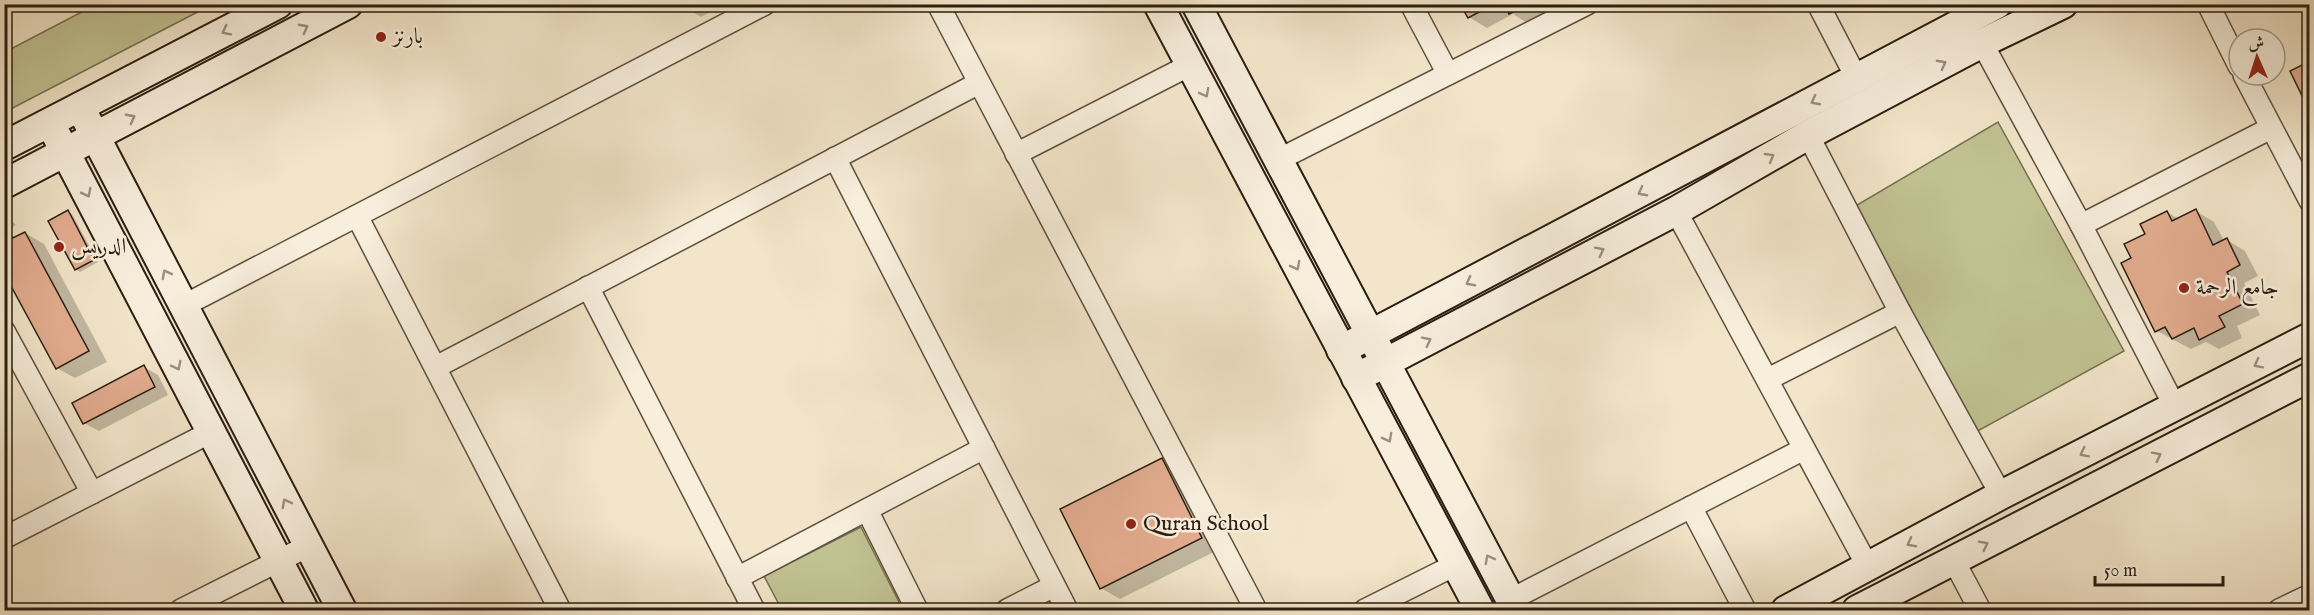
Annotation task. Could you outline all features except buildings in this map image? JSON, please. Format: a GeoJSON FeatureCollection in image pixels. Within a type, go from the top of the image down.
{"type":"FeatureCollection","features":[{"type":"Feature","properties":{"kind":"main road"},"geometry":{"type":"LineString","coordinates":[[4,146],[278,4]]}},
{"type":"Feature","properties":{"kind":"main road"},"geometry":{"type":"LineString","coordinates":[[4,184],[348,4]]}},
{"type":"Feature","properties":{"kind":"main road"},"geometry":{"type":"LineString","coordinates":[[1158,4],[1480,610]]}},
{"type":"Feature","properties":{"kind":"main road"},"geometry":{"type":"LineString","coordinates":[[1196,4],[1513,605]]}},
{"type":"Feature","properties":{"kind":"main road"},"geometry":{"type":"LineString","coordinates":[[1341,350],[1996,4]]}},
{"type":"Feature","properties":{"kind":"main road"},"geometry":{"type":"LineString","coordinates":[[1356,378],[1676,211],[1808,135],[1982,43],[2063,4]]}},
{"type":"Feature","properties":{"kind":"main road"},"geometry":{"type":"LineString","coordinates":[[80,107],[342,610]]}},
{"type":"Feature","properties":{"kind":"main road"},"geometry":{"type":"LineString","coordinates":[[50,123],[304,610]]}},
{"type":"Feature","properties":{"kind":"main road"},"geometry":{"type":"LineString","coordinates":[[1786,610],[2001,495],[2310,337]]}},
{"type":"Feature","properties":{"kind":"main road"},"geometry":{"type":"LineString","coordinates":[[1857,610],[2310,377]]}},
{"type":"Feature","properties":{"kind":"street"},"geometry":{"type":"LineString","coordinates":[[183,306],[765,4]]}},
{"type":"Feature","properties":{"kind":"street"},"geometry":{"type":"LineString","coordinates":[[938,4],[1256,610]]}},
{"type":"Feature","properties":{"kind":"street"},"geometry":{"type":"LineString","coordinates":[[1412,4],[1448,74]]}},
{"type":"Feature","properties":{"kind":"street"},"geometry":{"type":"LineString","coordinates":[[1278,160],[1587,4]]}},
{"type":"Feature","properties":{"kind":"street"},"geometry":{"type":"LineString","coordinates":[[1818,4],[1857,79]]}},
{"type":"Feature","properties":{"kind":"street"},"geometry":{"type":"LineString","coordinates":[[2208,4],[2227,42]]}},
{"type":"Feature","properties":{"kind":"street"},"geometry":{"type":"LineString","coordinates":[[1982,43],[2081,225],[2175,407]]}},
{"type":"Feature","properties":{"kind":"street"},"geometry":{"type":"LineString","coordinates":[[1016,153],[1190,65]]}},
{"type":"Feature","properties":{"kind":"street"},"geometry":{"type":"LineString","coordinates":[[436,367],[979,83]]}},
{"type":"Feature","properties":{"kind":"street"},"geometry":{"type":"LineString","coordinates":[[2250,87],[2310,201]]}},
{"type":"Feature","properties":{"kind":"street"},"geometry":{"type":"LineString","coordinates":[[2081,225],[2271,128]]}},
{"type":"Feature","properties":{"kind":"street"},"geometry":{"type":"LineString","coordinates":[[1808,135],[1900,312],[2001,495]]}},
{"type":"Feature","properties":{"kind":"street"},"geometry":{"type":"LineString","coordinates":[[835,158],[1067,610]]}},
{"type":"Feature","properties":{"kind":"street"},"geometry":{"type":"LineString","coordinates":[[1676,211],[1868,567]]}},
{"type":"Feature","properties":{"kind":"street"},"geometry":{"type":"LineString","coordinates":[[357,216],[560,610]]}},
{"type":"Feature","properties":{"kind":"street"},"geometry":{"type":"LineString","coordinates":[[588,287],[754,610]]}},
{"type":"Feature","properties":{"kind":"street"},"geometry":{"type":"LineString","coordinates":[[1768,379],[1900,312]]}},
{"type":"Feature","properties":{"kind":"street"},"geometry":{"type":"LineString","coordinates":[[6,337],[92,493]]}},
{"type":"Feature","properties":{"kind":"street"},"geometry":{"type":"LineString","coordinates":[[4,538],[210,432]]}},
{"type":"Feature","properties":{"kind":"street"},"geometry":{"type":"LineString","coordinates":[[737,578],[984,448]]}},
{"type":"Feature","properties":{"kind":"street"},"geometry":{"type":"LineString","coordinates":[[1513,605],[1691,507],[1804,449]]}},
{"type":"Feature","properties":{"kind":"street"},"geometry":{"type":"LineString","coordinates":[[1691,507],[1745,610]]}},
{"type":"Feature","properties":{"kind":"street"},"geometry":{"type":"LineString","coordinates":[[867,510],[917,610]]}},
{"type":"Feature","properties":{"kind":"street"},"geometry":{"type":"LineString","coordinates":[[180,610],[308,546]]}},
{"type":"Feature","properties":{"kind":"street"},"geometry":{"type":"LineString","coordinates":[[1953,561],[1980,610]]}},
{"type":"Feature","properties":{"kind":"street"},"geometry":{"type":"LineString","coordinates":[[1365,610],[1455,565]]}},
{"type":"Feature","properties":{"kind":"street"},"geometry":{"type":"LineString","coordinates":[[1007,610],[1054,586]]}},
{"type":"Feature","properties":{"kind":"street"},"geometry":{"type":"LineString","coordinates":[[2279,610],[2310,595]]}},
{"type":"Feature","properties":{"kind":"green space"},"geometry":{"type":"Polygon","coordinates":[[[95,5],[211,5],[5,112],[5,52],[95,5]]]}},
{"type":"Feature","properties":{"kind":"green space"},"geometry":{"type":"Polygon","coordinates":[[[1998,122],[2124,351],[1974,433],[1852,208],[1998,122]]]}},
{"type":"Feature","properties":{"kind":"green space"},"geometry":{"type":"Polygon","coordinates":[[[861,527],[903,610],[782,610],[764,576],[861,527]]]}},
{"type":"Feature","properties":{"kind":"place","name":"بارنز"},"geometry":{"type":"Point","coordinates":[381,37]}},
{"type":"Feature","properties":{"kind":"place","name":"الدريس"},"geometry":{"type":"Point","coordinates":[59,247]}},
{"type":"Feature","properties":{"kind":"place","name":"جامع الرحمة"},"geometry":{"type":"Point","coordinates":[2184,288]}},
{"type":"Feature","properties":{"kind":"place","name":"Quran School"},"geometry":{"type":"Point","coordinates":[1131,524]}}]}
